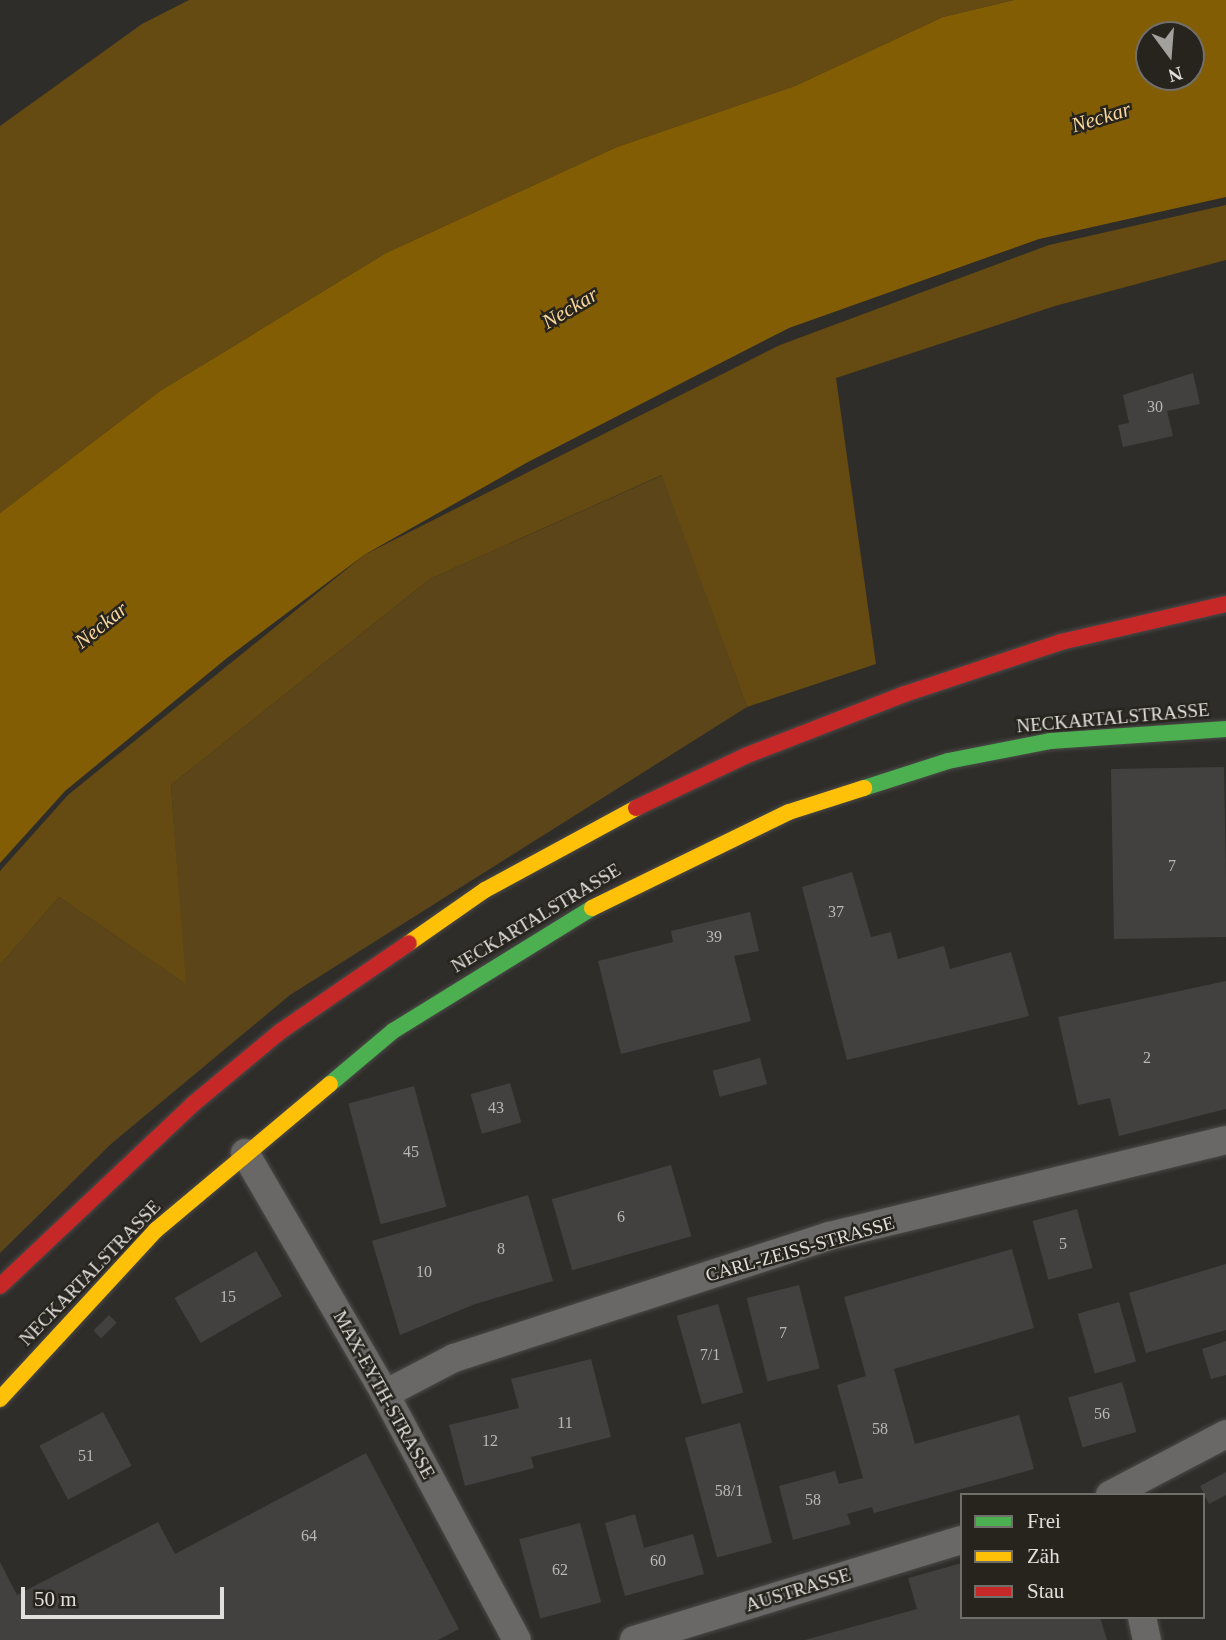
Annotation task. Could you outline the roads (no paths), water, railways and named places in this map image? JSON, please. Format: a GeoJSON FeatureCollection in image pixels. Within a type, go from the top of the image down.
{"type":"FeatureCollection","features":[{"type":"Feature","properties":{"kind":"street"},"geometry":{"type":"LineString","coordinates":[[0,1286],[152,1140],[281,1031],[485,890],[599,826],[745,756],[905,694],[1061,642],[1226,604]]}},
{"type":"Feature","properties":{"kind":"street","name":"NECKARTALSTRASSE"},"geometry":{"type":"LineString","coordinates":[[0,1399],[156,1230],[393,1031],[621,890],[737,832],[840,793],[948,761],[1051,741],[1226,729]]}},
{"type":"Feature","properties":{"kind":"street","name":"CARL-ZEISS-STRASSE"},"geometry":{"type":"LineString","coordinates":[[385,1394],[454,1358],[829,1236],[1226,1140]]}},
{"type":"Feature","properties":{"kind":"street","name":"MAX-EYTH-STRASSE"},"geometry":{"type":"LineString","coordinates":[[245,1153],[385,1394],[517,1640]]}},
{"type":"Feature","properties":{"kind":"street"},"geometry":{"type":"LineString","coordinates":[[1113,1493],[1226,1434]]}},
{"type":"Feature","properties":{"kind":"street","name":"AUSTRASSE"},"geometry":{"type":"LineString","coordinates":[[634,1640],[960,1541]]}},
{"type":"Feature","properties":{"kind":"street"},"geometry":{"type":"LineString","coordinates":[[1142,1619],[1147,1640]]}},
{"type":"Feature","properties":{"kind":"water","name":"Neckar"},"geometry":{"type":"Polygon","coordinates":[[[1014,0],[1226,0],[1226,197],[1039,239],[789,328],[528,462],[364,555],[227,658],[65,791],[0,863],[0,513],[160,391],[386,253],[617,147],[795,86],[943,17],[1014,0]]]}}]}
